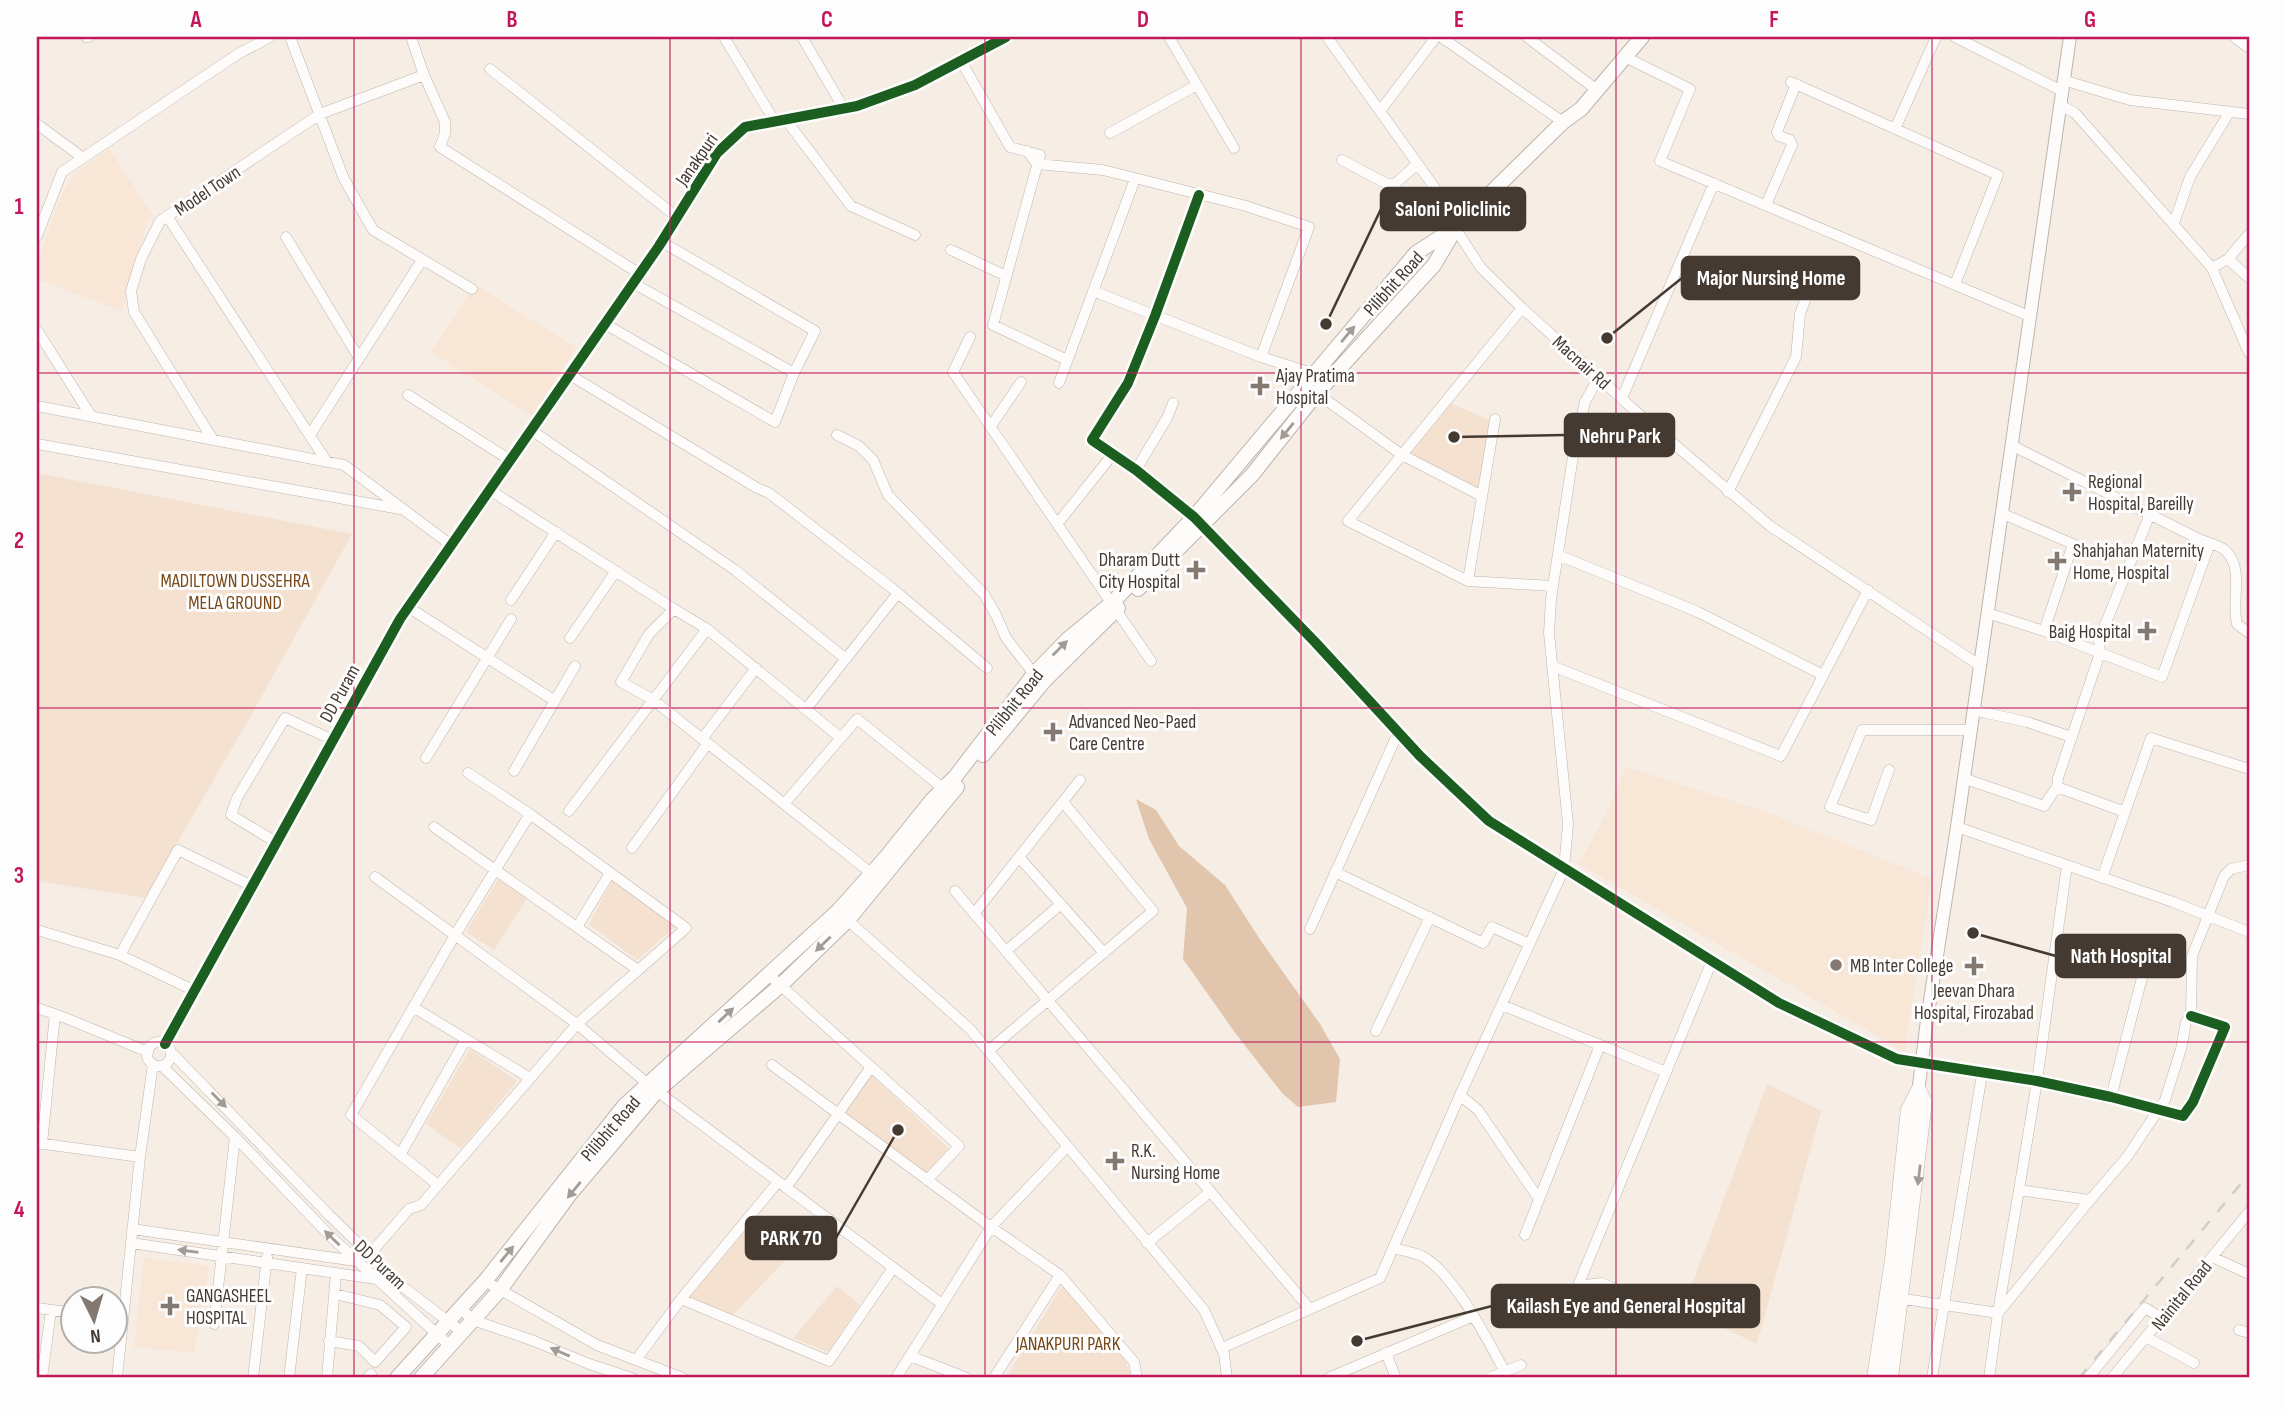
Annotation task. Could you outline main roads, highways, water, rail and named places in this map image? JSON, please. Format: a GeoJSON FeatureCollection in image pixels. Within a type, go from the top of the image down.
{"type":"FeatureCollection","features":[{"type":"Feature","properties":{"kind":"highway","name":"Pilibhit Road"},"geometry":{"type":"LineString","coordinates":[[397,1378],[485,1281],[624,1107],[653,1088],[843,916],[871,873],[944,789],[1034,674],[1068,640],[1115,606],[1198,522],[1313,384],[1416,253],[1455,228],[1563,122],[1581,109],[1642,37]]}},
{"type":"Feature","properties":{"kind":"highway"},"geometry":{"type":"LineString","coordinates":[[1313,384],[1434,265],[1455,228]]}},
{"type":"Feature","properties":{"kind":"highway"},"geometry":{"type":"LineString","coordinates":[[843,916],[1045,680],[1115,606]]}},
{"type":"Feature","properties":{"kind":"highway"},"geometry":{"type":"LineString","coordinates":[[421,1378],[500,1290],[570,1194],[653,1088]]}},
{"type":"Feature","properties":{"kind":"main road"},"geometry":{"type":"LineString","coordinates":[[1883,1378],[1927,1020],[2070,37]]}},
{"type":"Feature","properties":{"kind":"railway"},"geometry":{"type":"LineString","coordinates":[[2079,1378],[2249,1174]]}},
{"type":"Feature","properties":{"kind":"place","name":"Saloni Policlinic"},"geometry":{"type":"Point","coordinates":[1326,324]}},
{"type":"Feature","properties":{"kind":"place","name":"Major Nursing Home"},"geometry":{"type":"Point","coordinates":[1607,338]}},
{"type":"Feature","properties":{"kind":"place","name":"Ajay Pratima Hospital"},"geometry":{"type":"Point","coordinates":[1260,386]}},
{"type":"Feature","properties":{"kind":"place","name":"Nehru Park"},"geometry":{"type":"Point","coordinates":[1454,437]}},
{"type":"Feature","properties":{"kind":"place","name":"Regional Hospital, Bareilly"},"geometry":{"type":"Point","coordinates":[2072,492]}},
{"type":"Feature","properties":{"kind":"place","name":"Shahjahan Maternity Home, Hospital"},"geometry":{"type":"Point","coordinates":[2057,561]}},
{"type":"Feature","properties":{"kind":"place","name":"Dharam Dutt City Hospital"},"geometry":{"type":"Point","coordinates":[1196,570]}},
{"type":"Feature","properties":{"kind":"place","name":"Baig Hospital"},"geometry":{"type":"Point","coordinates":[2147,631]}},
{"type":"Feature","properties":{"kind":"place","name":"Advanced Neo-Paed Care Centre"},"geometry":{"type":"Point","coordinates":[1053,732]}},
{"type":"Feature","properties":{"kind":"place","name":"Nath Hospital"},"geometry":{"type":"Point","coordinates":[1973,933]}},
{"type":"Feature","properties":{"kind":"place","name":"MB Inter College"},"geometry":{"type":"Point","coordinates":[1836,965]}},
{"type":"Feature","properties":{"kind":"place","name":"Jeevan Dhara Hospital, Firozabad"},"geometry":{"type":"Point","coordinates":[1974,966]}},
{"type":"Feature","properties":{"kind":"place","name":"PARK 70"},"geometry":{"type":"Point","coordinates":[898,1130]}},
{"type":"Feature","properties":{"kind":"place","name":"R.K. Nursing Home"},"geometry":{"type":"Point","coordinates":[1115,1161]}},
{"type":"Feature","properties":{"kind":"place","name":"GANGASHEEL HOSPITAL"},"geometry":{"type":"Point","coordinates":[170,1306]}},
{"type":"Feature","properties":{"kind":"place","name":"Kailash Eye and General Hospital"},"geometry":{"type":"Point","coordinates":[1357,1341]}},
{"type":"Feature","properties":{"kind":"park label","name":"MADILTOWN DUSSEHRA MELA GROUND"},"geometry":{"type":"Point","coordinates":[235,591]}},
{"type":"Feature","properties":{"kind":"park label","name":"JANAKPURI PARK"},"geometry":{"type":"Point","coordinates":[1068,1343]}}]}
